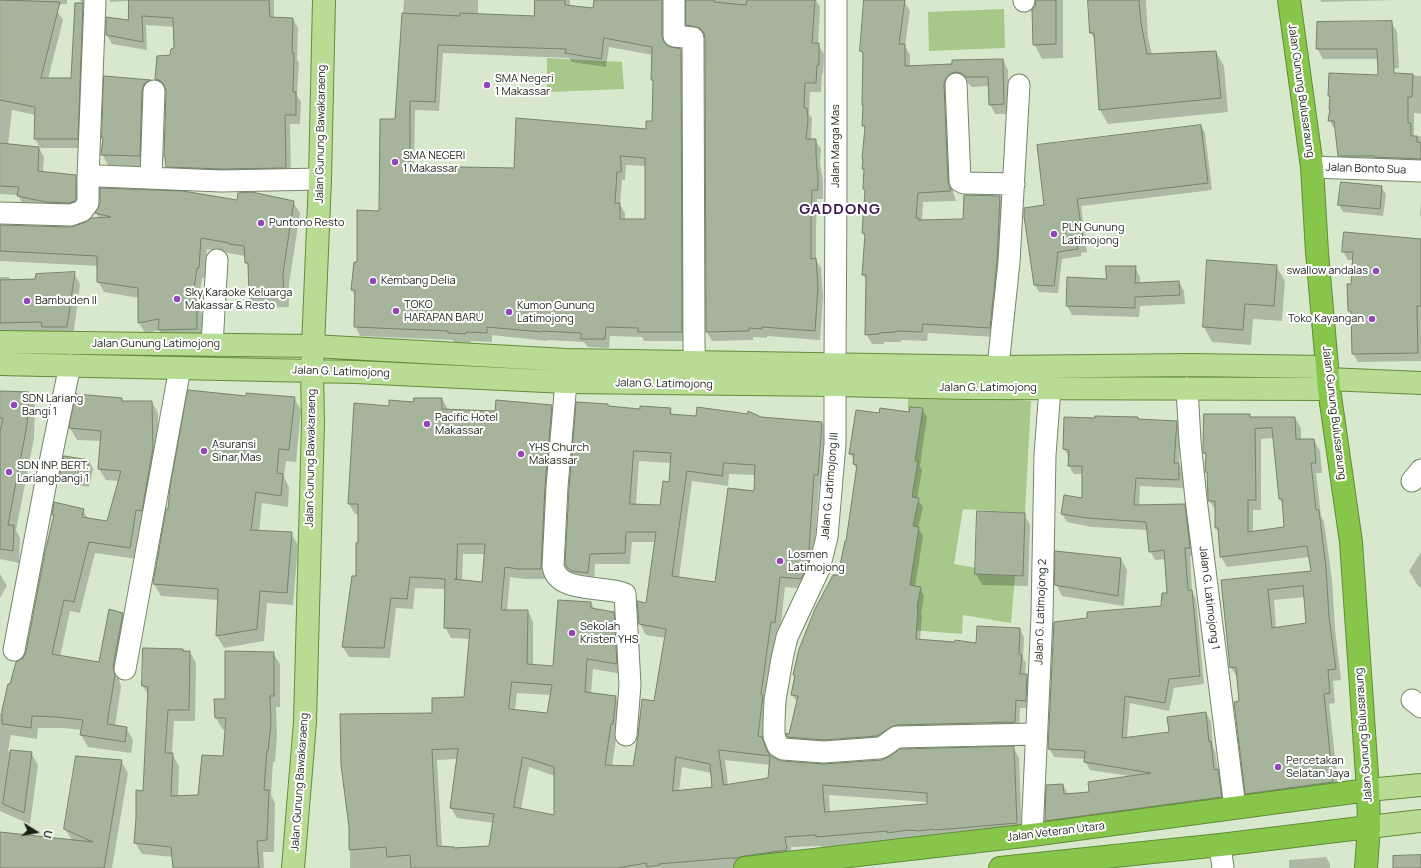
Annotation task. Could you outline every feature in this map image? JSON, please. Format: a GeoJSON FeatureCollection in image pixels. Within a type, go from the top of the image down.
{"type":"FeatureCollection","features":[{"type":"Feature","properties":{"kind":"highway","name":"Jalan Gunung Bulusaraung"},"geometry":{"type":"LineString","coordinates":[[1289,0],[1312,167],[1317,252],[1328,378],[1351,542],[1368,790],[1369,827],[1366,868]]}},
{"type":"Feature","properties":{"kind":"highway","name":"Jalan Veteran Utara"},"geometry":{"type":"LineString","coordinates":[[745,868],[876,860],[1032,835],[1368,790]]}},
{"type":"Feature","properties":{"kind":"highway"},"geometry":{"type":"LineString","coordinates":[[1011,867],[1119,862],[1220,845],[1369,827]]}},
{"type":"Feature","properties":{"kind":"main road","name":"Jalan Gunung Bawakaraeng"},"geometry":{"type":"LineString","coordinates":[[293,868],[305,714],[313,423],[312,371],[320,179],[324,0]]}},
{"type":"Feature","properties":{"kind":"main road","name":"Jalan Gunung Latimojong"},"geometry":{"type":"LineString","coordinates":[[0,342],[313,346]]}},
{"type":"Feature","properties":{"kind":"main road","name":"Jalan G. Latimojong"},"geometry":{"type":"LineString","coordinates":[[313,346],[566,360],[694,362],[835,374],[969,388],[1187,388],[1328,378]]}},
{"type":"Feature","properties":{"kind":"main road","name":"Jalan G. Latimojong"},"geometry":{"type":"LineString","coordinates":[[0,364],[226,368],[356,372],[566,382],[695,384],[835,374],[998,367],[1191,365],[1328,378]]}},
{"type":"Feature","properties":{"kind":"main road"},"geometry":{"type":"LineString","coordinates":[[1328,378],[1421,383]]}},
{"type":"Feature","properties":{"kind":"main road"},"geometry":{"type":"LineString","coordinates":[[1368,790],[1421,785]]}},
{"type":"Feature","properties":{"kind":"main road"},"geometry":{"type":"LineString","coordinates":[[1369,827],[1421,821]]}},
{"type":"Feature","properties":{"kind":"street"},"geometry":{"type":"LineString","coordinates":[[0,213],[71,215],[82,211],[88,203],[95,0]]}},
{"type":"Feature","properties":{"kind":"street"},"geometry":{"type":"LineString","coordinates":[[674,0],[674,36],[693,38],[695,384]]}},
{"type":"Feature","properties":{"kind":"street","name":"Jalan Marga Mas"},"geometry":{"type":"LineString","coordinates":[[835,374],[836,0]]}},
{"type":"Feature","properties":{"kind":"street"},"geometry":{"type":"LineString","coordinates":[[956,84],[960,181],[964,183],[1014,184]]}},
{"type":"Feature","properties":{"kind":"street"},"geometry":{"type":"LineString","coordinates":[[998,367],[1004,317],[1014,184],[1019,85]]}},
{"type":"Feature","properties":{"kind":"street"},"geometry":{"type":"LineString","coordinates":[[151,178],[154,91]]}},
{"type":"Feature","properties":{"kind":"street"},"geometry":{"type":"LineString","coordinates":[[1421,157],[1421,171]]}},
{"type":"Feature","properties":{"kind":"street","name":"Jalan Bonto Sua"},"geometry":{"type":"LineString","coordinates":[[1312,167],[1421,171]]}},
{"type":"Feature","properties":{"kind":"street"},"geometry":{"type":"LineString","coordinates":[[98,176],[221,181],[320,179]]}},
{"type":"Feature","properties":{"kind":"street"},"geometry":{"type":"LineString","coordinates":[[212,345],[217,260]]}},
{"type":"Feature","properties":{"kind":"street"},"geometry":{"type":"LineString","coordinates":[[14,650],[70,365]]}},
{"type":"Feature","properties":{"kind":"street"},"geometry":{"type":"LineString","coordinates":[[125,669],[180,368]]}},
{"type":"Feature","properties":{"kind":"street","name":"Jalan G. Latimojong III"},"geometry":{"type":"LineString","coordinates":[[835,374],[835,444],[827,537],[819,569],[787,637],[775,700],[774,736],[778,746],[783,749],[831,752],[879,748],[897,737],[1036,734]]}},
{"type":"Feature","properties":{"kind":"street"},"geometry":{"type":"LineString","coordinates":[[566,382],[557,488],[553,566],[554,573],[566,583],[580,587],[614,591],[625,594],[630,685],[626,735]]}},
{"type":"Feature","properties":{"kind":"street","name":"Jalan G. Latimojong 2"},"geometry":{"type":"LineString","coordinates":[[1032,835],[1042,616],[1046,455],[1050,388]]}},
{"type":"Feature","properties":{"kind":"street","name":"Jalan G. Latimojong 1"},"geometry":{"type":"LineString","coordinates":[[1187,388],[1190,441],[1196,499],[1235,808]]}},
{"type":"Feature","properties":{"kind":"street"},"geometry":{"type":"LineString","coordinates":[[1220,845],[1223,868]]}},
{"type":"Feature","properties":{"kind":"green space"},"geometry":{"type":"Polygon","coordinates":[[[1004,9],[1005,48],[929,51],[928,12],[1004,9]]]}},
{"type":"Feature","properties":{"kind":"green space"},"geometry":{"type":"Polygon","coordinates":[[[547,58],[622,62],[624,89],[547,92],[547,58]]]}},
{"type":"Feature","properties":{"kind":"green space"},"geometry":{"type":"Polygon","coordinates":[[[908,394],[1031,401],[1025,513],[963,509],[954,564],[1015,575],[1011,623],[963,615],[962,634],[909,630],[908,394]]]}},
{"type":"Feature","properties":{"kind":"building"},"geometry":{"type":"Polygon","coordinates":[[[0,0],[60,2],[41,78],[71,78],[75,3],[83,3],[78,139],[34,139],[35,107],[0,100],[0,0]]]}},
{"type":"Feature","properties":{"kind":"building"},"geometry":{"type":"Polygon","coordinates":[[[129,0],[269,0],[270,17],[293,18],[293,92],[296,92],[296,115],[285,115],[286,168],[221,169],[166,167],[164,157],[166,91],[161,81],[155,79],[157,56],[170,55],[171,49],[174,48],[173,18],[142,16],[143,42],[106,35],[106,17],[128,20],[129,0]]]}},
{"type":"Feature","properties":{"kind":"building"},"geometry":{"type":"Polygon","coordinates":[[[535,0],[565,0],[565,5],[593,8],[594,0],[662,0],[663,41],[668,46],[681,49],[682,332],[638,332],[638,328],[606,327],[605,339],[581,339],[581,333],[542,332],[487,327],[487,333],[466,332],[466,334],[448,333],[448,331],[354,327],[355,290],[351,290],[354,262],[357,262],[357,210],[379,211],[380,119],[395,119],[402,13],[460,16],[460,13],[534,16],[535,0]],[[604,38],[601,59],[565,53],[566,49],[438,45],[435,102],[410,101],[410,166],[514,168],[516,118],[646,129],[646,121],[652,121],[652,47],[604,38]],[[621,156],[621,172],[617,172],[615,203],[620,203],[620,219],[645,219],[645,158],[621,156]]]}},
{"type":"Feature","properties":{"kind":"building"},"geometry":{"type":"Polygon","coordinates":[[[686,0],[714,0],[714,2],[746,5],[747,0],[815,0],[812,43],[819,43],[819,65],[817,65],[816,83],[805,83],[804,108],[807,108],[808,120],[806,139],[816,139],[818,171],[818,190],[812,190],[811,220],[811,259],[816,258],[818,287],[815,331],[762,327],[762,329],[749,328],[749,331],[706,332],[705,38],[704,33],[700,28],[686,25],[686,0]]]}},
{"type":"Feature","properties":{"kind":"building"},"geometry":{"type":"Polygon","coordinates":[[[864,0],[905,0],[899,44],[905,44],[905,66],[952,64],[952,60],[1003,59],[1004,104],[989,105],[988,77],[966,77],[961,73],[956,72],[950,74],[946,78],[944,84],[948,181],[951,191],[918,193],[916,218],[919,218],[919,220],[963,219],[964,195],[1000,196],[997,261],[990,328],[923,324],[922,332],[896,331],[865,335],[866,275],[862,275],[865,234],[862,233],[865,190],[863,189],[864,169],[862,169],[862,159],[865,126],[862,126],[863,52],[860,51],[864,0]]]}},
{"type":"Feature","properties":{"kind":"building"},"geometry":{"type":"Polygon","coordinates":[[[1036,0],[1056,0],[1056,44],[1033,45],[1032,9],[1035,7],[1036,0]]]}},
{"type":"Feature","properties":{"kind":"building"},"geometry":{"type":"Polygon","coordinates":[[[1088,0],[1139,0],[1141,23],[1147,54],[1216,51],[1221,98],[1099,110],[1094,33],[1090,33],[1088,0]]]}},
{"type":"Feature","properties":{"kind":"building"},"geometry":{"type":"Polygon","coordinates":[[[1392,21],[1394,73],[1413,74],[1412,97],[1408,97],[1408,123],[1411,123],[1411,136],[1417,136],[1417,142],[1421,143],[1421,159],[1374,156],[1338,156],[1334,121],[1328,121],[1330,109],[1330,96],[1328,96],[1329,73],[1378,75],[1377,49],[1316,49],[1317,22],[1392,21]]]}},
{"type":"Feature","properties":{"kind":"building"},"geometry":{"type":"Polygon","coordinates":[[[104,76],[151,80],[144,84],[142,91],[140,156],[101,155],[103,138],[104,76]]]}},
{"type":"Feature","properties":{"kind":"building"},"geometry":{"type":"Polygon","coordinates":[[[1201,125],[1208,183],[1077,199],[1084,245],[1077,246],[1078,249],[1058,252],[1054,286],[1034,285],[1024,208],[1044,205],[1037,145],[1201,125]]]}},
{"type":"Feature","properties":{"kind":"building"},"geometry":{"type":"Polygon","coordinates":[[[0,143],[39,147],[38,171],[76,175],[75,201],[69,203],[46,202],[17,196],[19,187],[0,186],[0,143]]]}},
{"type":"Feature","properties":{"kind":"building"},"geometry":{"type":"Polygon","coordinates":[[[1341,182],[1382,186],[1380,209],[1338,205],[1341,182]]]}},
{"type":"Feature","properties":{"kind":"building"},"geometry":{"type":"Polygon","coordinates":[[[100,188],[183,191],[237,200],[238,193],[252,192],[294,201],[283,273],[284,297],[249,298],[248,263],[245,263],[244,246],[201,238],[199,268],[197,268],[193,294],[197,304],[197,329],[158,330],[159,319],[138,323],[138,288],[97,282],[97,256],[0,251],[0,225],[71,227],[86,222],[92,218],[111,217],[95,213],[100,203],[100,188]]]}},
{"type":"Feature","properties":{"kind":"building"},"geometry":{"type":"Polygon","coordinates":[[[1344,232],[1421,239],[1421,306],[1417,306],[1418,353],[1352,354],[1351,311],[1348,311],[1347,284],[1351,284],[1353,252],[1342,252],[1344,232]]]}},
{"type":"Feature","properties":{"kind":"building"},"geometry":{"type":"Polygon","coordinates":[[[1207,260],[1277,265],[1274,306],[1245,304],[1243,330],[1203,327],[1207,260]]]}},
{"type":"Feature","properties":{"kind":"building"},"geometry":{"type":"Polygon","coordinates":[[[1106,266],[1136,266],[1135,283],[1179,281],[1180,295],[1135,297],[1135,308],[1066,306],[1067,277],[1106,279],[1106,266]]]}},
{"type":"Feature","properties":{"kind":"building"},"geometry":{"type":"Polygon","coordinates":[[[75,272],[67,327],[42,327],[41,322],[0,323],[0,280],[35,279],[36,274],[75,272]]]}},
{"type":"Feature","properties":{"kind":"building"},"geometry":{"type":"Polygon","coordinates":[[[188,390],[246,396],[246,393],[295,397],[289,450],[279,449],[277,473],[283,474],[281,496],[256,492],[251,530],[292,532],[287,593],[260,591],[257,629],[216,636],[218,589],[153,584],[166,509],[168,509],[170,487],[188,390]]]}},
{"type":"Feature","properties":{"kind":"building"},"geometry":{"type":"Polygon","coordinates":[[[0,391],[29,392],[27,425],[8,525],[14,525],[13,551],[0,549],[0,432],[3,418],[0,418],[0,391]]]}},
{"type":"Feature","properties":{"kind":"building"},"geometry":{"type":"Polygon","coordinates":[[[76,394],[122,398],[122,401],[152,401],[153,448],[142,511],[136,510],[130,548],[89,542],[74,602],[64,600],[52,654],[99,662],[109,609],[123,613],[113,667],[115,675],[107,724],[127,727],[125,742],[80,735],[83,720],[32,716],[31,728],[2,724],[2,710],[8,684],[10,684],[16,662],[23,658],[26,652],[45,552],[54,515],[52,515],[54,502],[84,509],[82,517],[107,521],[121,471],[98,469],[101,431],[69,428],[76,394]]]}},
{"type":"Feature","properties":{"kind":"building"},"geometry":{"type":"Polygon","coordinates":[[[414,398],[442,398],[442,409],[495,411],[496,400],[552,405],[545,486],[541,569],[518,569],[505,567],[501,610],[528,610],[527,664],[553,666],[558,600],[591,602],[591,608],[614,612],[617,664],[587,659],[585,692],[616,696],[613,724],[611,724],[605,765],[633,766],[642,699],[654,701],[666,629],[639,624],[637,601],[646,603],[656,532],[626,532],[625,553],[590,554],[588,573],[572,571],[567,568],[565,564],[576,402],[608,404],[608,406],[640,409],[640,406],[671,408],[670,414],[696,416],[697,407],[748,414],[748,411],[761,417],[822,422],[818,475],[814,475],[808,564],[801,579],[780,577],[775,623],[771,622],[761,694],[763,695],[758,736],[762,737],[767,751],[771,756],[777,759],[782,761],[823,764],[882,760],[900,749],[1014,746],[1017,823],[919,831],[908,830],[887,833],[887,831],[816,837],[816,835],[785,837],[787,850],[737,858],[659,864],[660,865],[647,867],[646,863],[618,868],[411,868],[410,855],[387,857],[386,847],[349,850],[349,827],[341,765],[340,714],[432,713],[432,698],[464,697],[470,629],[444,628],[445,579],[410,577],[407,599],[391,598],[384,648],[342,647],[352,576],[356,576],[356,543],[358,543],[358,504],[348,504],[354,403],[389,406],[389,400],[413,402],[414,398]],[[634,451],[630,504],[660,505],[663,481],[669,482],[671,453],[634,451]],[[724,463],[722,476],[687,471],[672,576],[715,582],[728,488],[754,491],[755,465],[724,463]],[[458,544],[456,579],[454,579],[482,582],[485,544],[458,544]],[[512,682],[509,709],[547,713],[552,685],[512,682]],[[458,749],[432,750],[437,846],[489,846],[494,814],[450,808],[458,749]],[[719,750],[724,785],[768,778],[770,756],[719,750]],[[523,757],[514,807],[554,815],[554,767],[523,757]],[[676,757],[673,791],[712,787],[710,764],[676,757]],[[823,785],[825,812],[927,804],[927,793],[823,785]]]}},
{"type":"Feature","properties":{"kind":"building"},"geometry":{"type":"Polygon","coordinates":[[[910,407],[923,408],[915,461],[918,461],[912,497],[919,498],[913,526],[919,527],[910,585],[921,587],[917,607],[916,639],[954,642],[955,640],[976,643],[977,626],[1020,628],[1019,654],[1022,655],[1020,674],[1027,674],[1026,701],[1016,700],[1015,722],[897,725],[877,736],[824,740],[787,737],[786,733],[789,734],[798,696],[791,695],[795,675],[793,675],[799,649],[815,609],[833,575],[838,575],[846,541],[857,465],[853,464],[854,454],[849,454],[856,410],[879,413],[880,408],[909,412],[910,407]]]}},
{"type":"Feature","properties":{"kind":"building"},"geometry":{"type":"Polygon","coordinates":[[[1204,414],[1250,414],[1250,417],[1295,417],[1296,439],[1314,439],[1316,463],[1311,463],[1316,510],[1319,510],[1326,568],[1329,617],[1336,669],[1328,670],[1330,693],[1324,694],[1333,782],[1245,794],[1234,702],[1239,701],[1236,667],[1230,668],[1221,580],[1311,571],[1307,546],[1220,557],[1218,528],[1215,528],[1215,501],[1208,501],[1207,472],[1205,472],[1206,453],[1203,453],[1204,414]],[[1272,428],[1255,429],[1256,500],[1248,500],[1248,532],[1284,527],[1282,499],[1279,499],[1272,428]],[[1303,586],[1268,590],[1272,628],[1306,623],[1303,586]]]}},
{"type":"Feature","properties":{"kind":"building"},"geometry":{"type":"Polygon","coordinates":[[[1095,416],[1138,417],[1138,419],[1177,421],[1174,463],[1179,463],[1179,480],[1136,478],[1134,505],[1185,504],[1190,548],[1185,548],[1188,590],[1192,590],[1200,676],[1169,679],[1165,703],[1125,696],[1122,738],[1169,732],[1167,717],[1206,712],[1214,770],[1218,769],[1222,797],[1045,821],[1046,785],[1063,784],[1064,794],[1089,792],[1088,782],[1151,773],[1084,762],[1085,751],[1048,749],[1054,622],[1087,618],[1087,612],[1161,606],[1162,593],[1167,593],[1164,550],[1149,552],[1146,522],[1086,518],[1061,514],[1064,495],[1082,498],[1082,466],[1068,466],[1069,450],[1063,449],[1064,417],[1095,418],[1095,416]]]}},
{"type":"Feature","properties":{"kind":"building"},"geometry":{"type":"Polygon","coordinates":[[[64,456],[89,460],[86,480],[60,475],[64,456]]]}},
{"type":"Feature","properties":{"kind":"building"},"geometry":{"type":"Polygon","coordinates":[[[977,511],[1025,513],[1023,576],[975,574],[977,511]]]}},
{"type":"Feature","properties":{"kind":"building"},"geometry":{"type":"Polygon","coordinates":[[[1055,551],[1121,558],[1118,596],[1055,585],[1055,551]]]}},
{"type":"Feature","properties":{"kind":"building"},"geometry":{"type":"Polygon","coordinates":[[[143,648],[183,649],[183,651],[190,651],[189,710],[168,710],[165,753],[173,753],[171,796],[198,795],[202,755],[223,756],[226,718],[215,718],[214,699],[225,699],[225,651],[274,652],[274,696],[270,696],[271,724],[264,790],[269,790],[267,840],[257,841],[259,868],[173,868],[171,847],[134,843],[136,790],[143,791],[148,687],[142,686],[143,648]]]}},
{"type":"Feature","properties":{"kind":"building"},"geometry":{"type":"Polygon","coordinates":[[[11,750],[32,752],[24,813],[3,804],[11,750]]]}},
{"type":"Feature","properties":{"kind":"building"},"geometry":{"type":"Polygon","coordinates":[[[76,756],[122,760],[104,868],[0,868],[0,832],[93,842],[64,829],[76,756]]]}},
{"type":"Feature","properties":{"kind":"building"},"geometry":{"type":"Polygon","coordinates":[[[1421,855],[1421,868],[1393,868],[1393,856],[1421,855]]]}},
{"type":"Feature","properties":{"kind":"place","name":"SMA Negeri 1 Makassar"},"geometry":{"type":"Point","coordinates":[487,85]}},
{"type":"Feature","properties":{"kind":"place","name":"SMA NEGERI 1 Makassar"},"geometry":{"type":"Point","coordinates":[395,162]}},
{"type":"Feature","properties":{"kind":"place","name":"Puntono Resto"},"geometry":{"type":"Point","coordinates":[261,223]}},
{"type":"Feature","properties":{"kind":"place","name":"PLN Gunung Latimojong"},"geometry":{"type":"Point","coordinates":[1054,234]}},
{"type":"Feature","properties":{"kind":"place","name":"swallow andalas"},"geometry":{"type":"Point","coordinates":[1376,271]}},
{"type":"Feature","properties":{"kind":"place","name":"Kembang Delia"},"geometry":{"type":"Point","coordinates":[373,281]}},
{"type":"Feature","properties":{"kind":"place","name":"Sky Karaoke Keluarga Makassar & Resto"},"geometry":{"type":"Point","coordinates":[177,299]}},
{"type":"Feature","properties":{"kind":"place","name":"Bambuden II"},"geometry":{"type":"Point","coordinates":[27,301]}},
{"type":"Feature","properties":{"kind":"place","name":"TOKO HARAPAN BARU"},"geometry":{"type":"Point","coordinates":[396,311]}},
{"type":"Feature","properties":{"kind":"place","name":"Kumon Gunung Latimojong"},"geometry":{"type":"Point","coordinates":[509,312]}},
{"type":"Feature","properties":{"kind":"place","name":"Toko Kayangan"},"geometry":{"type":"Point","coordinates":[1372,319]}},
{"type":"Feature","properties":{"kind":"place","name":"SDN Lariang Bangi 1"},"geometry":{"type":"Point","coordinates":[14,405]}},
{"type":"Feature","properties":{"kind":"place","name":"Pacific Hotel Makassar"},"geometry":{"type":"Point","coordinates":[427,424]}},
{"type":"Feature","properties":{"kind":"place","name":"Asuransi Sinar Mas"},"geometry":{"type":"Point","coordinates":[204,451]}},
{"type":"Feature","properties":{"kind":"place","name":"YHS Church Makassar"},"geometry":{"type":"Point","coordinates":[521,454]}},
{"type":"Feature","properties":{"kind":"place","name":"SDN INP. BERT. Lariangbangi 1"},"geometry":{"type":"Point","coordinates":[9,472]}},
{"type":"Feature","properties":{"kind":"place","name":"Losmen Latimojong"},"geometry":{"type":"Point","coordinates":[780,561]}},
{"type":"Feature","properties":{"kind":"place","name":"Sekolah Kristen YHS"},"geometry":{"type":"Point","coordinates":[572,633]}},
{"type":"Feature","properties":{"kind":"place","name":"Percetakan Selatan Jaya"},"geometry":{"type":"Point","coordinates":[1278,767]}},
{"type":"Feature","properties":{"kind":"district","name":"GADDONG"},"geometry":{"type":"Point","coordinates":[840,210]}}]}
